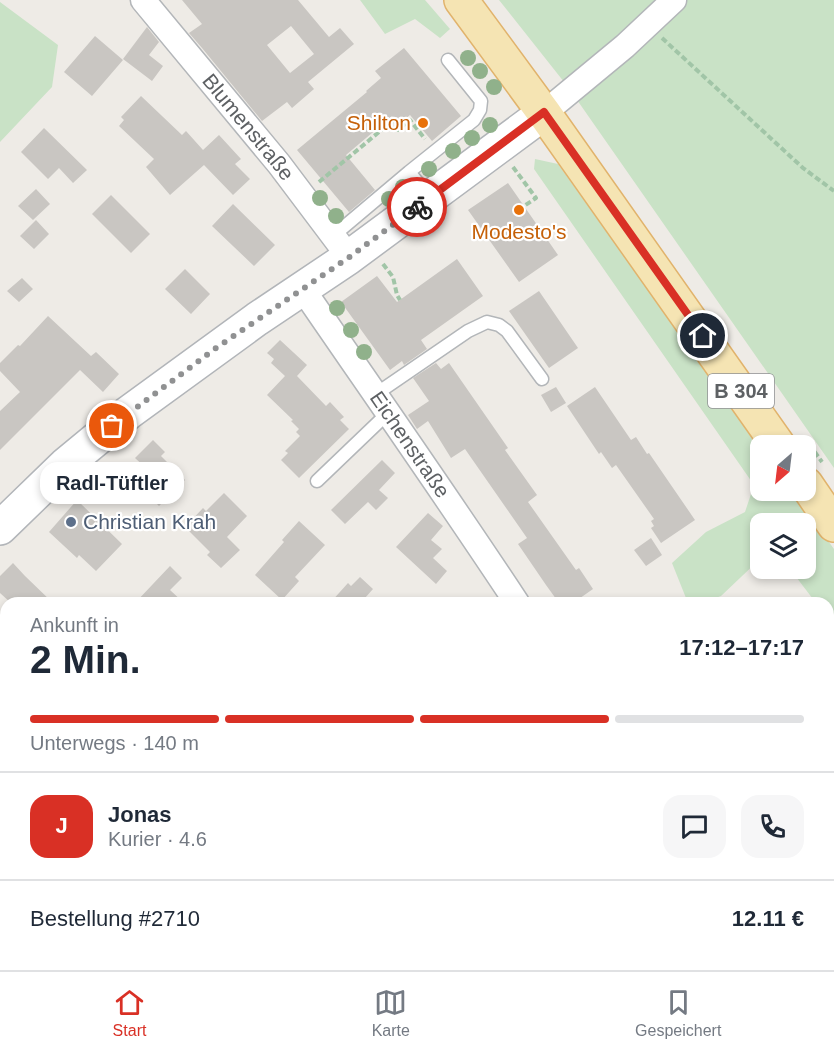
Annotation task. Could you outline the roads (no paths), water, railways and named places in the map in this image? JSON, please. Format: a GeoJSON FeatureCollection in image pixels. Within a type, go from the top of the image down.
{"type":"FeatureCollection","features":[{"type":"Feature","properties":{"kind":"main road","name":"B 304"},"geometry":{"type":"LineString","coordinates":[[461,0],[544,112],[771,435]]}},
{"type":"Feature","properties":{"kind":"main road"},"geometry":{"type":"LineString","coordinates":[[816,499],[834,525]]}},
{"type":"Feature","properties":{"kind":"street","name":"Blumenstraße"},"geometry":{"type":"LineString","coordinates":[[143,0],[270,153],[341,247]]}},
{"type":"Feature","properties":{"kind":"street"},"geometry":{"type":"LineString","coordinates":[[0,528],[65,465],[128,413],[302,288],[341,247],[429,197],[544,112],[626,46],[674,0]]}},
{"type":"Feature","properties":{"kind":"street","name":"Eichenstraße"},"geometry":{"type":"LineString","coordinates":[[302,288],[442,489],[513,597]]}},
{"type":"Feature","properties":{"kind":"lane"},"geometry":{"type":"LineString","coordinates":[[341,247],[409,171],[474,120],[480,110],[481,101],[448,60]]}},
{"type":"Feature","properties":{"kind":"lane"},"geometry":{"type":"LineString","coordinates":[[409,171],[429,197]]}},
{"type":"Feature","properties":{"kind":"lane"},"geometry":{"type":"LineString","coordinates":[[317,481],[382,404],[468,331],[487,322],[499,325],[507,331],[542,379]]}},
{"type":"Feature","properties":{"kind":"place","name":"Shilton"},"geometry":{"type":"Point","coordinates":[423,123]}},
{"type":"Feature","properties":{"kind":"place","name":"Modesto's"},"geometry":{"type":"Point","coordinates":[519,210]}},
{"type":"Feature","properties":{"kind":"place","name":"Radl-Tüftler"},"geometry":{"type":"Point","coordinates":[112,426]}},
{"type":"Feature","properties":{"kind":"place","name":"Christian Krah"},"geometry":{"type":"Point","coordinates":[71,522]}}]}
